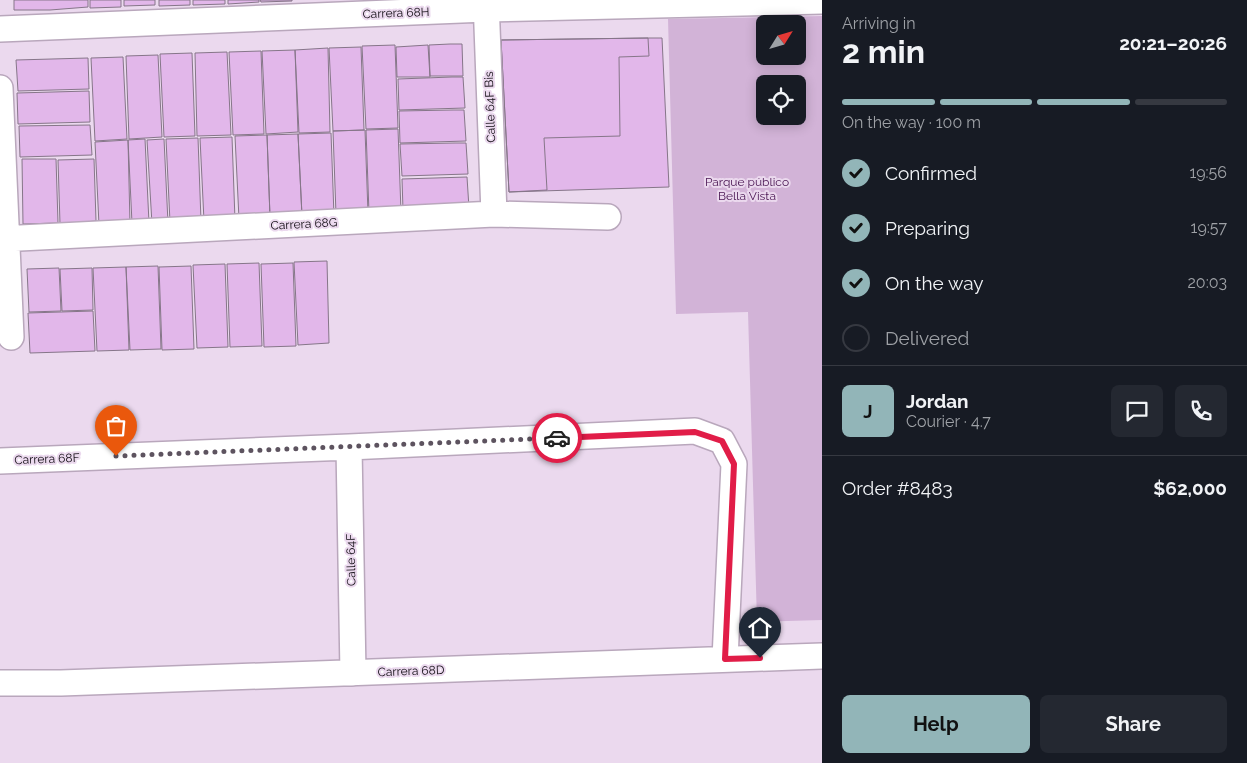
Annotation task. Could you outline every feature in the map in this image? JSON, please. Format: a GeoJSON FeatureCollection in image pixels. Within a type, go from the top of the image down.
{"type":"FeatureCollection","features":[{"type":"Feature","properties":{"kind":"street","name":"Carrera 68H"},"geometry":{"type":"LineString","coordinates":[[0,29],[486,5],[822,1]]}},
{"type":"Feature","properties":{"kind":"street","name":"Calle 64F Bis"},"geometry":{"type":"LineString","coordinates":[[486,5],[494,214]]}},
{"type":"Feature","properties":{"kind":"street"},"geometry":{"type":"LineString","coordinates":[[0,88],[3,239],[11,337]]}},
{"type":"Feature","properties":{"kind":"street","name":"Carrera 68G"},"geometry":{"type":"LineString","coordinates":[[3,239],[494,214],[608,217]]}},
{"type":"Feature","properties":{"kind":"street","name":"Carrera 68F"},"geometry":{"type":"LineString","coordinates":[[0,461],[695,432],[722,441],[734,464],[725,659]]}},
{"type":"Feature","properties":{"kind":"street","name":"Calle 64F"},"geometry":{"type":"LineString","coordinates":[[348,447],[353,673]]}},
{"type":"Feature","properties":{"kind":"street","name":"Carrera 68D"},"geometry":{"type":"LineString","coordinates":[[0,683],[71,683],[822,656]]}},
{"type":"Feature","properties":{"kind":"green space","name":"Parque público Bella Vista"},"geometry":{"type":"Polygon","coordinates":[[[806,16],[822,16],[822,620],[757,622],[748,312],[676,314],[668,19],[756,17],[756,65],[806,65],[806,16]]]}},
{"type":"Feature","properties":{"kind":"building"},"geometry":{"type":"Polygon","coordinates":[[[14,0],[88,0],[88,7],[14,10],[14,0]]]}},
{"type":"Feature","properties":{"kind":"building"},"geometry":{"type":"Polygon","coordinates":[[[90,0],[121,0],[121,7],[90,8],[90,0]]]}},
{"type":"Feature","properties":{"kind":"building"},"geometry":{"type":"Polygon","coordinates":[[[124,0],[155,0],[155,5],[124,6],[124,0]]]}},
{"type":"Feature","properties":{"kind":"building"},"geometry":{"type":"Polygon","coordinates":[[[159,0],[190,0],[190,5],[159,6],[159,0]]]}},
{"type":"Feature","properties":{"kind":"building"},"geometry":{"type":"Polygon","coordinates":[[[193,0],[225,0],[225,4],[193,5],[193,0]]]}},
{"type":"Feature","properties":{"kind":"building"},"geometry":{"type":"Polygon","coordinates":[[[228,0],[259,0],[259,2],[228,4],[228,0]]]}},
{"type":"Feature","properties":{"kind":"building"},"geometry":{"type":"Polygon","coordinates":[[[260,0],[292,0],[292,1],[261,2],[260,0]]]}},
{"type":"Feature","properties":{"kind":"building"},"geometry":{"type":"Polygon","coordinates":[[[648,38],[649,56],[619,57],[620,136],[544,138],[547,190],[509,192],[501,40],[648,38]]]}},
{"type":"Feature","properties":{"kind":"building"},"geometry":{"type":"Polygon","coordinates":[[[662,38],[669,187],[509,192],[501,40],[662,38]]]}},
{"type":"Feature","properties":{"kind":"building"},"geometry":{"type":"Polygon","coordinates":[[[462,44],[463,76],[430,76],[429,45],[462,44]]]}},
{"type":"Feature","properties":{"kind":"building"},"geometry":{"type":"Polygon","coordinates":[[[395,45],[398,128],[366,129],[362,46],[395,45]]]}},
{"type":"Feature","properties":{"kind":"building"},"geometry":{"type":"Polygon","coordinates":[[[428,45],[430,77],[397,77],[396,47],[428,45]]]}},
{"type":"Feature","properties":{"kind":"building"},"geometry":{"type":"Polygon","coordinates":[[[361,47],[364,130],[333,131],[329,48],[361,47]]]}},
{"type":"Feature","properties":{"kind":"building"},"geometry":{"type":"Polygon","coordinates":[[[328,48],[330,132],[299,133],[295,50],[328,48]]]}},
{"type":"Feature","properties":{"kind":"building"},"geometry":{"type":"Polygon","coordinates":[[[295,50],[298,132],[266,134],[262,51],[295,50]]]}},
{"type":"Feature","properties":{"kind":"building"},"geometry":{"type":"Polygon","coordinates":[[[261,51],[264,134],[233,135],[229,52],[261,51]]]}},
{"type":"Feature","properties":{"kind":"building"},"geometry":{"type":"Polygon","coordinates":[[[227,52],[231,135],[197,136],[195,53],[227,52]]]}},
{"type":"Feature","properties":{"kind":"building"},"geometry":{"type":"Polygon","coordinates":[[[192,53],[195,136],[164,137],[160,54],[192,53]]]}},
{"type":"Feature","properties":{"kind":"building"},"geometry":{"type":"Polygon","coordinates":[[[158,55],[162,137],[129,139],[126,56],[158,55]]]}},
{"type":"Feature","properties":{"kind":"building"},"geometry":{"type":"Polygon","coordinates":[[[123,57],[127,139],[95,141],[91,58],[123,57]]]}},
{"type":"Feature","properties":{"kind":"building"},"geometry":{"type":"Polygon","coordinates":[[[88,58],[89,89],[18,91],[16,60],[88,58]]]}},
{"type":"Feature","properties":{"kind":"building"},"geometry":{"type":"Polygon","coordinates":[[[463,77],[465,108],[399,110],[398,79],[463,77]]]}},
{"type":"Feature","properties":{"kind":"building"},"geometry":{"type":"Polygon","coordinates":[[[89,91],[90,122],[18,124],[17,93],[89,91]]]}},
{"type":"Feature","properties":{"kind":"building"},"geometry":{"type":"Polygon","coordinates":[[[464,110],[466,141],[400,143],[399,111],[464,110]]]}},
{"type":"Feature","properties":{"kind":"building"},"geometry":{"type":"Polygon","coordinates":[[[90,125],[92,155],[20,157],[19,126],[90,125]]]}},
{"type":"Feature","properties":{"kind":"building"},"geometry":{"type":"Polygon","coordinates":[[[398,129],[401,212],[369,213],[366,130],[398,129]]]}},
{"type":"Feature","properties":{"kind":"building"},"geometry":{"type":"Polygon","coordinates":[[[365,130],[368,213],[336,214],[333,131],[365,130]]]}},
{"type":"Feature","properties":{"kind":"building"},"geometry":{"type":"Polygon","coordinates":[[[331,133],[334,216],[302,216],[298,134],[331,133]]]}},
{"type":"Feature","properties":{"kind":"building"},"geometry":{"type":"Polygon","coordinates":[[[298,134],[302,216],[270,217],[267,135],[298,134]]]}},
{"type":"Feature","properties":{"kind":"building"},"geometry":{"type":"Polygon","coordinates":[[[267,135],[270,217],[239,219],[235,136],[267,135]]]}},
{"type":"Feature","properties":{"kind":"building"},"geometry":{"type":"Polygon","coordinates":[[[232,137],[235,220],[204,221],[200,138],[232,137]]]}},
{"type":"Feature","properties":{"kind":"building"},"geometry":{"type":"Polygon","coordinates":[[[198,138],[201,221],[170,222],[166,139],[198,138]]]}},
{"type":"Feature","properties":{"kind":"building"},"geometry":{"type":"Polygon","coordinates":[[[145,139],[149,223],[132,223],[128,140],[145,139]]]}},
{"type":"Feature","properties":{"kind":"building"},"geometry":{"type":"Polygon","coordinates":[[[164,139],[168,223],[152,224],[147,140],[164,139]]]}},
{"type":"Feature","properties":{"kind":"building"},"geometry":{"type":"Polygon","coordinates":[[[128,140],[130,224],[99,225],[95,142],[128,140]]]}},
{"type":"Feature","properties":{"kind":"building"},"geometry":{"type":"Polygon","coordinates":[[[466,143],[468,174],[402,176],[400,144],[466,143]]]}},
{"type":"Feature","properties":{"kind":"building"},"geometry":{"type":"Polygon","coordinates":[[[22,159],[56,159],[58,223],[23,224],[22,159]]]}},
{"type":"Feature","properties":{"kind":"building"},"geometry":{"type":"Polygon","coordinates":[[[94,159],[96,221],[60,224],[58,160],[94,159]]]}},
{"type":"Feature","properties":{"kind":"building"},"geometry":{"type":"Polygon","coordinates":[[[467,177],[469,208],[403,210],[402,179],[467,177]]]}},
{"type":"Feature","properties":{"kind":"building"},"geometry":{"type":"Polygon","coordinates":[[[327,261],[329,343],[298,345],[294,262],[327,261]]]}},
{"type":"Feature","properties":{"kind":"building"},"geometry":{"type":"Polygon","coordinates":[[[259,263],[262,346],[230,347],[227,264],[259,263]]]}},
{"type":"Feature","properties":{"kind":"building"},"geometry":{"type":"Polygon","coordinates":[[[293,263],[296,346],[264,347],[261,264],[293,263]]]}},
{"type":"Feature","properties":{"kind":"building"},"geometry":{"type":"Polygon","coordinates":[[[225,264],[228,347],[197,348],[193,265],[225,264]]]}},
{"type":"Feature","properties":{"kind":"building"},"geometry":{"type":"Polygon","coordinates":[[[158,266],[161,349],[130,350],[126,267],[158,266]]]}},
{"type":"Feature","properties":{"kind":"building"},"geometry":{"type":"Polygon","coordinates":[[[191,266],[194,349],[162,350],[159,267],[191,266]]]}},
{"type":"Feature","properties":{"kind":"building"},"geometry":{"type":"Polygon","coordinates":[[[126,267],[129,350],[97,351],[93,268],[126,267]]]}},
{"type":"Feature","properties":{"kind":"building"},"geometry":{"type":"Polygon","coordinates":[[[59,268],[61,311],[29,312],[27,269],[59,268]]]}},
{"type":"Feature","properties":{"kind":"building"},"geometry":{"type":"Polygon","coordinates":[[[92,268],[93,310],[62,311],[60,269],[92,268]]]}},
{"type":"Feature","properties":{"kind":"building"},"geometry":{"type":"Polygon","coordinates":[[[93,311],[95,351],[30,353],[28,313],[93,311]]]}},
{"type":"Feature","properties":{"kind":"way so far"},"geometry":{"type":"LineString","coordinates":[[116,456],[557,438]]}},
{"type":"Feature","properties":{"kind":"route"},"geometry":{"type":"LineString","coordinates":[[557,438],[695,432],[722,441],[734,464],[725,659],[760,658]]}}]}
